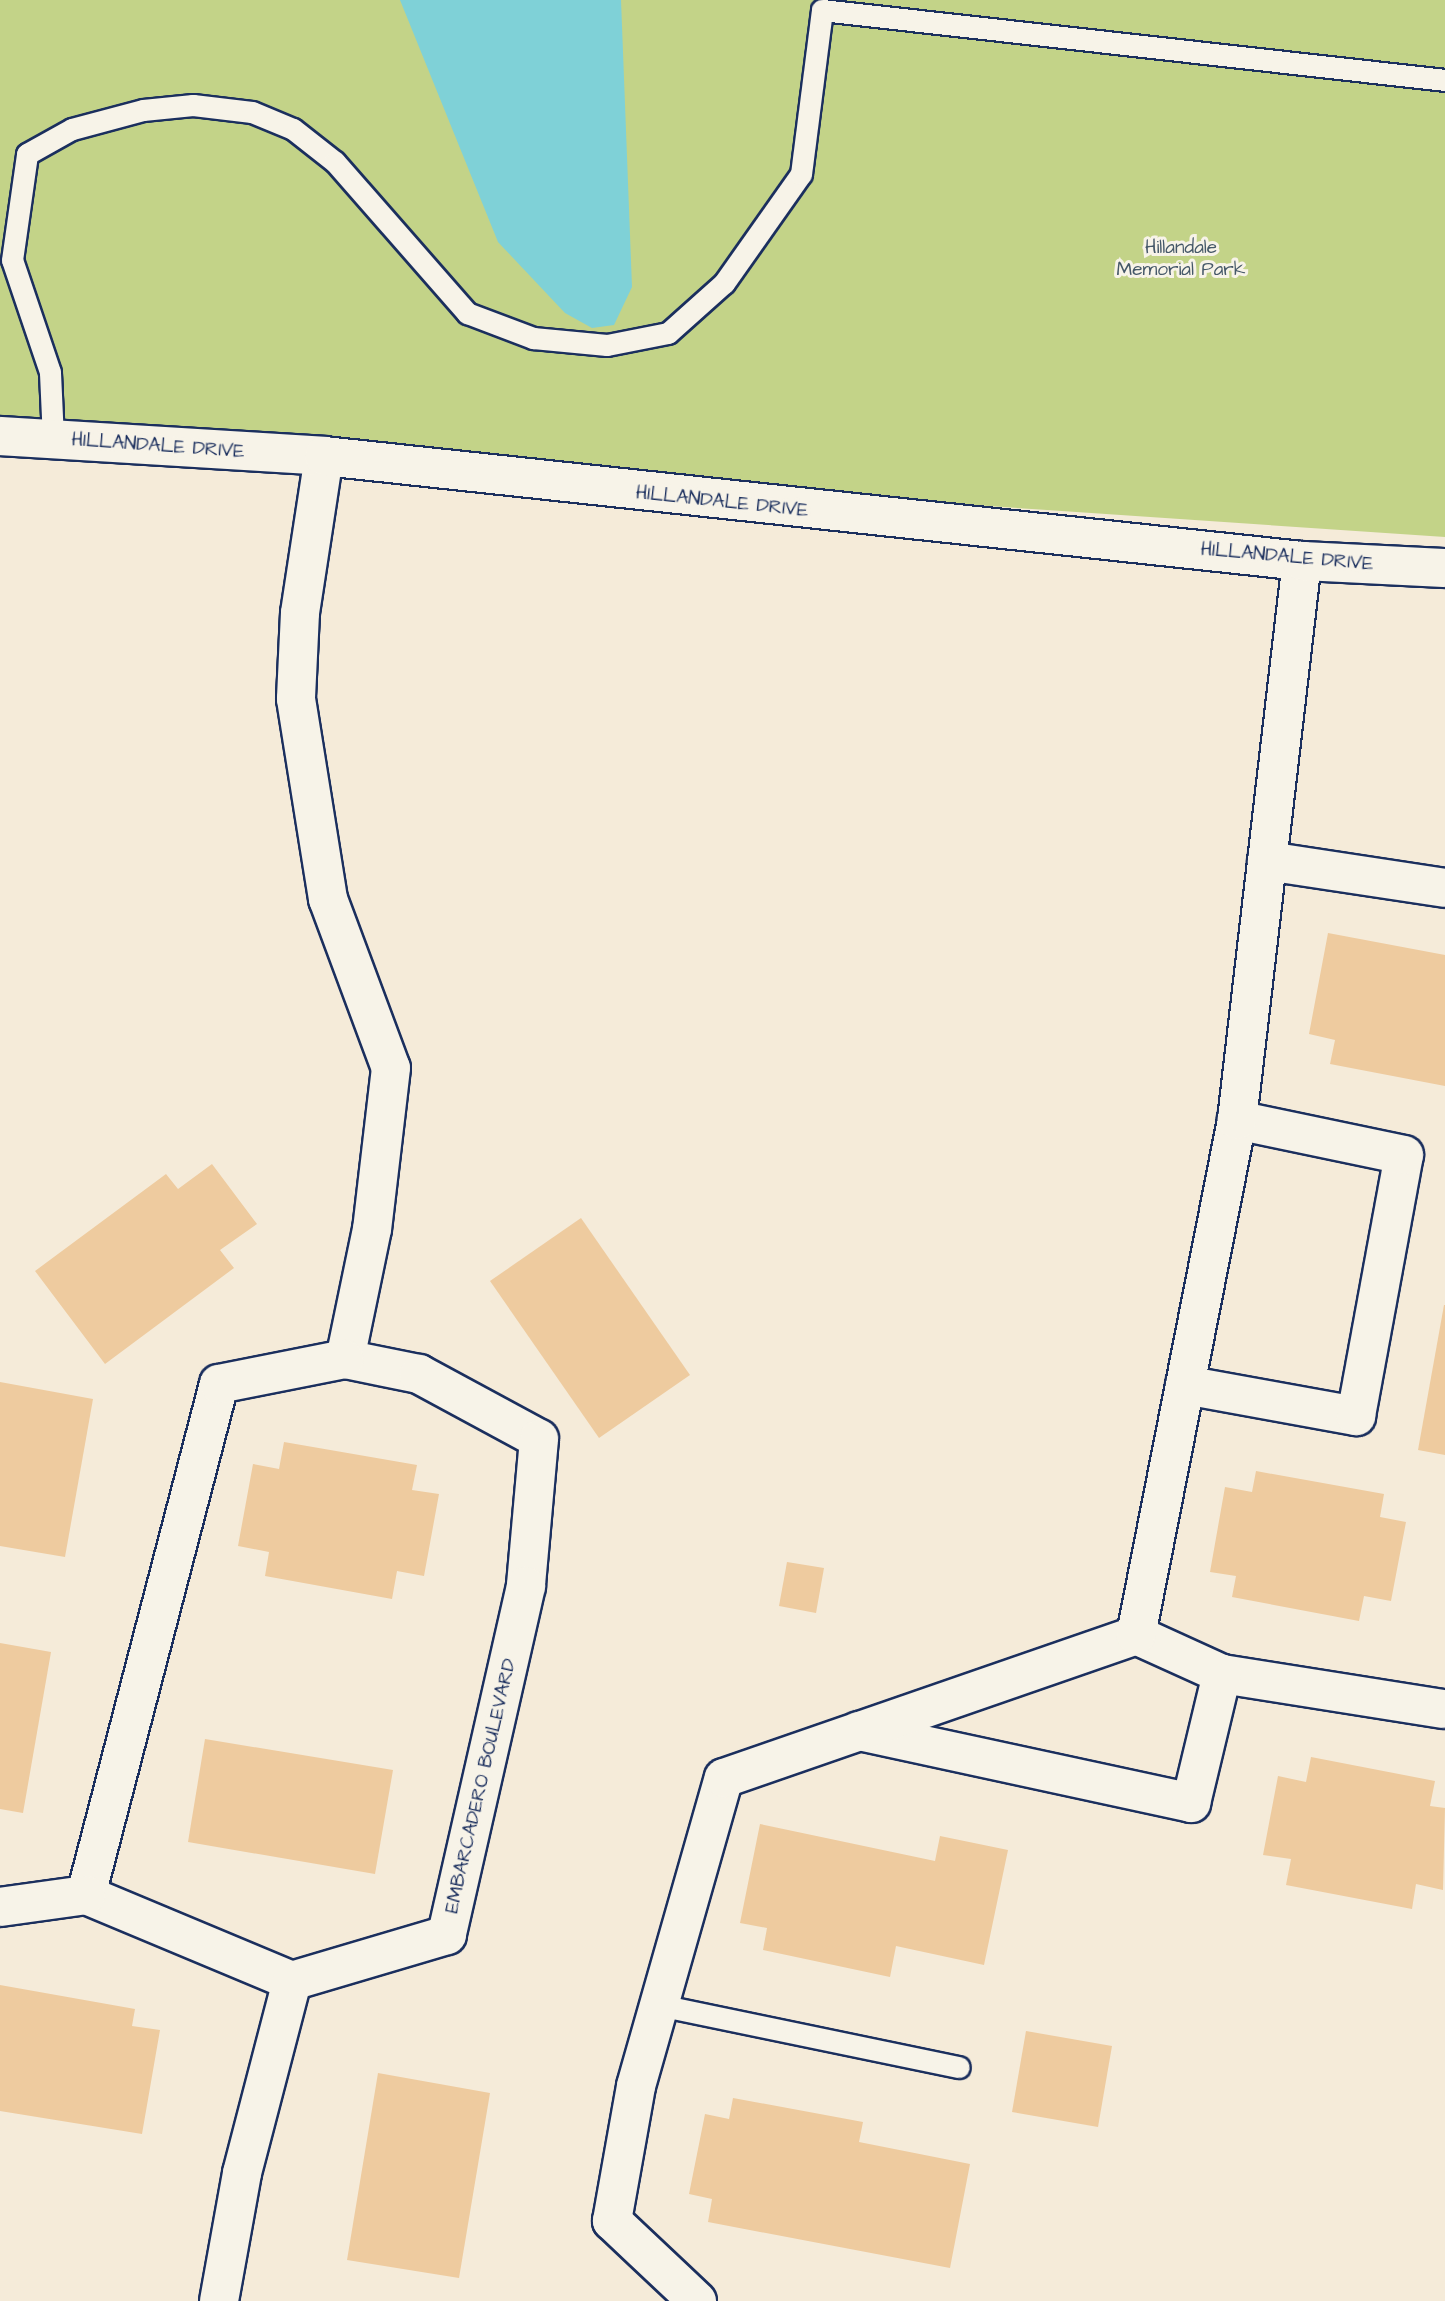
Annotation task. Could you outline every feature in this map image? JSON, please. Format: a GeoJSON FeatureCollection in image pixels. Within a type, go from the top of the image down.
{"type":"FeatureCollection","features":[{"type":"Feature","properties":{"kind":"street","name":"HILLANDALE DRIVE"},"geometry":{"type":"LineString","coordinates":[[0,436],[324,456],[1302,561],[1445,568]]}},
{"type":"Feature","properties":{"kind":"street"},"geometry":{"type":"LineString","coordinates":[[324,456],[300,613],[296,699],[328,900],[391,1068],[372,1229],[345,1359]]}},
{"type":"Feature","properties":{"kind":"street"},"geometry":{"type":"LineString","coordinates":[[1136,1635],[1237,1120],[1302,561]]}},
{"type":"Feature","properties":{"kind":"street"},"geometry":{"type":"LineString","coordinates":[[1267,861],[1445,888]]}},
{"type":"Feature","properties":{"kind":"street"},"geometry":{"type":"LineString","coordinates":[[1185,1385],[1356,1416],[1404,1155],[1237,1120]]}},
{"type":"Feature","properties":{"kind":"street","name":"EMBARCADERO BOULEVARD"},"geometry":{"type":"LineString","coordinates":[[86,1895],[219,1384],[345,1359],[419,1374],[539,1439],[526,1586],[447,1935],[292,1981]]}},
{"type":"Feature","properties":{"kind":"street"},"geometry":{"type":"LineString","coordinates":[[697,2301],[612,2221],[636,2086],[724,1778],[1136,1635],[1222,1674],[1443,1709]]}},
{"type":"Feature","properties":{"kind":"street"},"geometry":{"type":"LineString","coordinates":[[859,1731],[1191,1803],[1222,1674]]}},
{"type":"Feature","properties":{"kind":"street"},"geometry":{"type":"LineString","coordinates":[[0,1907],[86,1895],[292,1981],[242,2173],[219,2301]]}},
{"type":"Feature","properties":{"kind":"lane"},"geometry":{"type":"LineString","coordinates":[[53,439],[50,372],[12,260],[27,155],[72,129],[156,108],[193,105],[253,112],[293,129],[335,162],[467,313],[533,338],[607,345],[668,333],[724,283],[801,174],[822,5],[1445,80]]}},
{"type":"Feature","properties":{"kind":"lane"},"geometry":{"type":"LineString","coordinates":[[659,2005],[959,2067]]}},
{"type":"Feature","properties":{"kind":"green space","name":"Hillandale Memorial Park"},"geometry":{"type":"Polygon","coordinates":[[[0,0],[1445,0],[1445,537],[0,439],[0,0]]]}},
{"type":"Feature","properties":{"kind":"water"},"geometry":{"type":"Polygon","coordinates":[[[400,0],[621,0],[632,287],[614,325],[592,328],[565,313],[498,242],[400,0]]]}},
{"type":"Feature","properties":{"kind":"building"},"geometry":{"type":"Polygon","coordinates":[[[1328,933],[1445,955],[1445,1086],[1330,1064],[1335,1040],[1309,1034],[1328,933]]]}},
{"type":"Feature","properties":{"kind":"building"},"geometry":{"type":"Polygon","coordinates":[[[212,1164],[257,1224],[220,1250],[234,1268],[105,1364],[35,1271],[166,1174],[178,1189],[212,1164]]]}},
{"type":"Feature","properties":{"kind":"building"},"geometry":{"type":"Polygon","coordinates":[[[581,1218],[690,1375],[599,1438],[490,1281],[581,1218]]]}},
{"type":"Feature","properties":{"kind":"building"},"geometry":{"type":"Polygon","coordinates":[[[1445,1305],[1445,1455],[1418,1450],[1445,1305]]]}},
{"type":"Feature","properties":{"kind":"building"},"geometry":{"type":"Polygon","coordinates":[[[0,1382],[93,1399],[65,1557],[0,1546],[0,1382]]]}},
{"type":"Feature","properties":{"kind":"building"},"geometry":{"type":"Polygon","coordinates":[[[284,1442],[417,1465],[412,1490],[439,1494],[424,1576],[397,1571],[392,1599],[265,1576],[269,1552],[238,1546],[253,1464],[279,1469],[284,1442]]]}},
{"type":"Feature","properties":{"kind":"building"},"geometry":{"type":"Polygon","coordinates":[[[1256,1471],[1384,1494],[1380,1517],[1406,1522],[1391,1601],[1364,1596],[1359,1621],[1232,1597],[1236,1576],[1210,1572],[1225,1487],[1252,1492],[1256,1471]]]}},
{"type":"Feature","properties":{"kind":"building"},"geometry":{"type":"Polygon","coordinates":[[[787,1562],[824,1568],[816,1613],[779,1606],[787,1562]]]}},
{"type":"Feature","properties":{"kind":"building"},"geometry":{"type":"Polygon","coordinates":[[[0,1643],[51,1652],[23,1813],[0,1809],[0,1643]]]}},
{"type":"Feature","properties":{"kind":"building"},"geometry":{"type":"Polygon","coordinates":[[[205,1739],[393,1770],[375,1874],[188,1842],[205,1739]]]}},
{"type":"Feature","properties":{"kind":"building"},"geometry":{"type":"Polygon","coordinates":[[[1311,1757],[1435,1781],[1430,1806],[1445,1808],[1443,1890],[1416,1884],[1412,1909],[1286,1885],[1291,1859],[1263,1855],[1278,1776],[1306,1782],[1311,1757]]]}},
{"type":"Feature","properties":{"kind":"building"},"geometry":{"type":"Polygon","coordinates":[[[760,1824],[935,1861],[940,1836],[1008,1850],[984,1965],[896,1946],[890,1977],[763,1950],[767,1928],[740,1923],[760,1824]]]}},
{"type":"Feature","properties":{"kind":"building"},"geometry":{"type":"Polygon","coordinates":[[[0,1985],[135,2009],[132,2026],[160,2030],[142,2134],[0,2111],[0,1985]]]}},
{"type":"Feature","properties":{"kind":"building"},"geometry":{"type":"Polygon","coordinates":[[[1026,2031],[1112,2046],[1098,2127],[1012,2112],[1026,2031]]]}},
{"type":"Feature","properties":{"kind":"building"},"geometry":{"type":"Polygon","coordinates":[[[378,2073],[490,2093],[459,2278],[347,2260],[378,2073]]]}},
{"type":"Feature","properties":{"kind":"building"},"geometry":{"type":"Polygon","coordinates":[[[733,2098],[863,2122],[859,2142],[970,2164],[950,2268],[708,2222],[712,2199],[689,2194],[705,2114],[729,2119],[733,2098]]]}}]}
